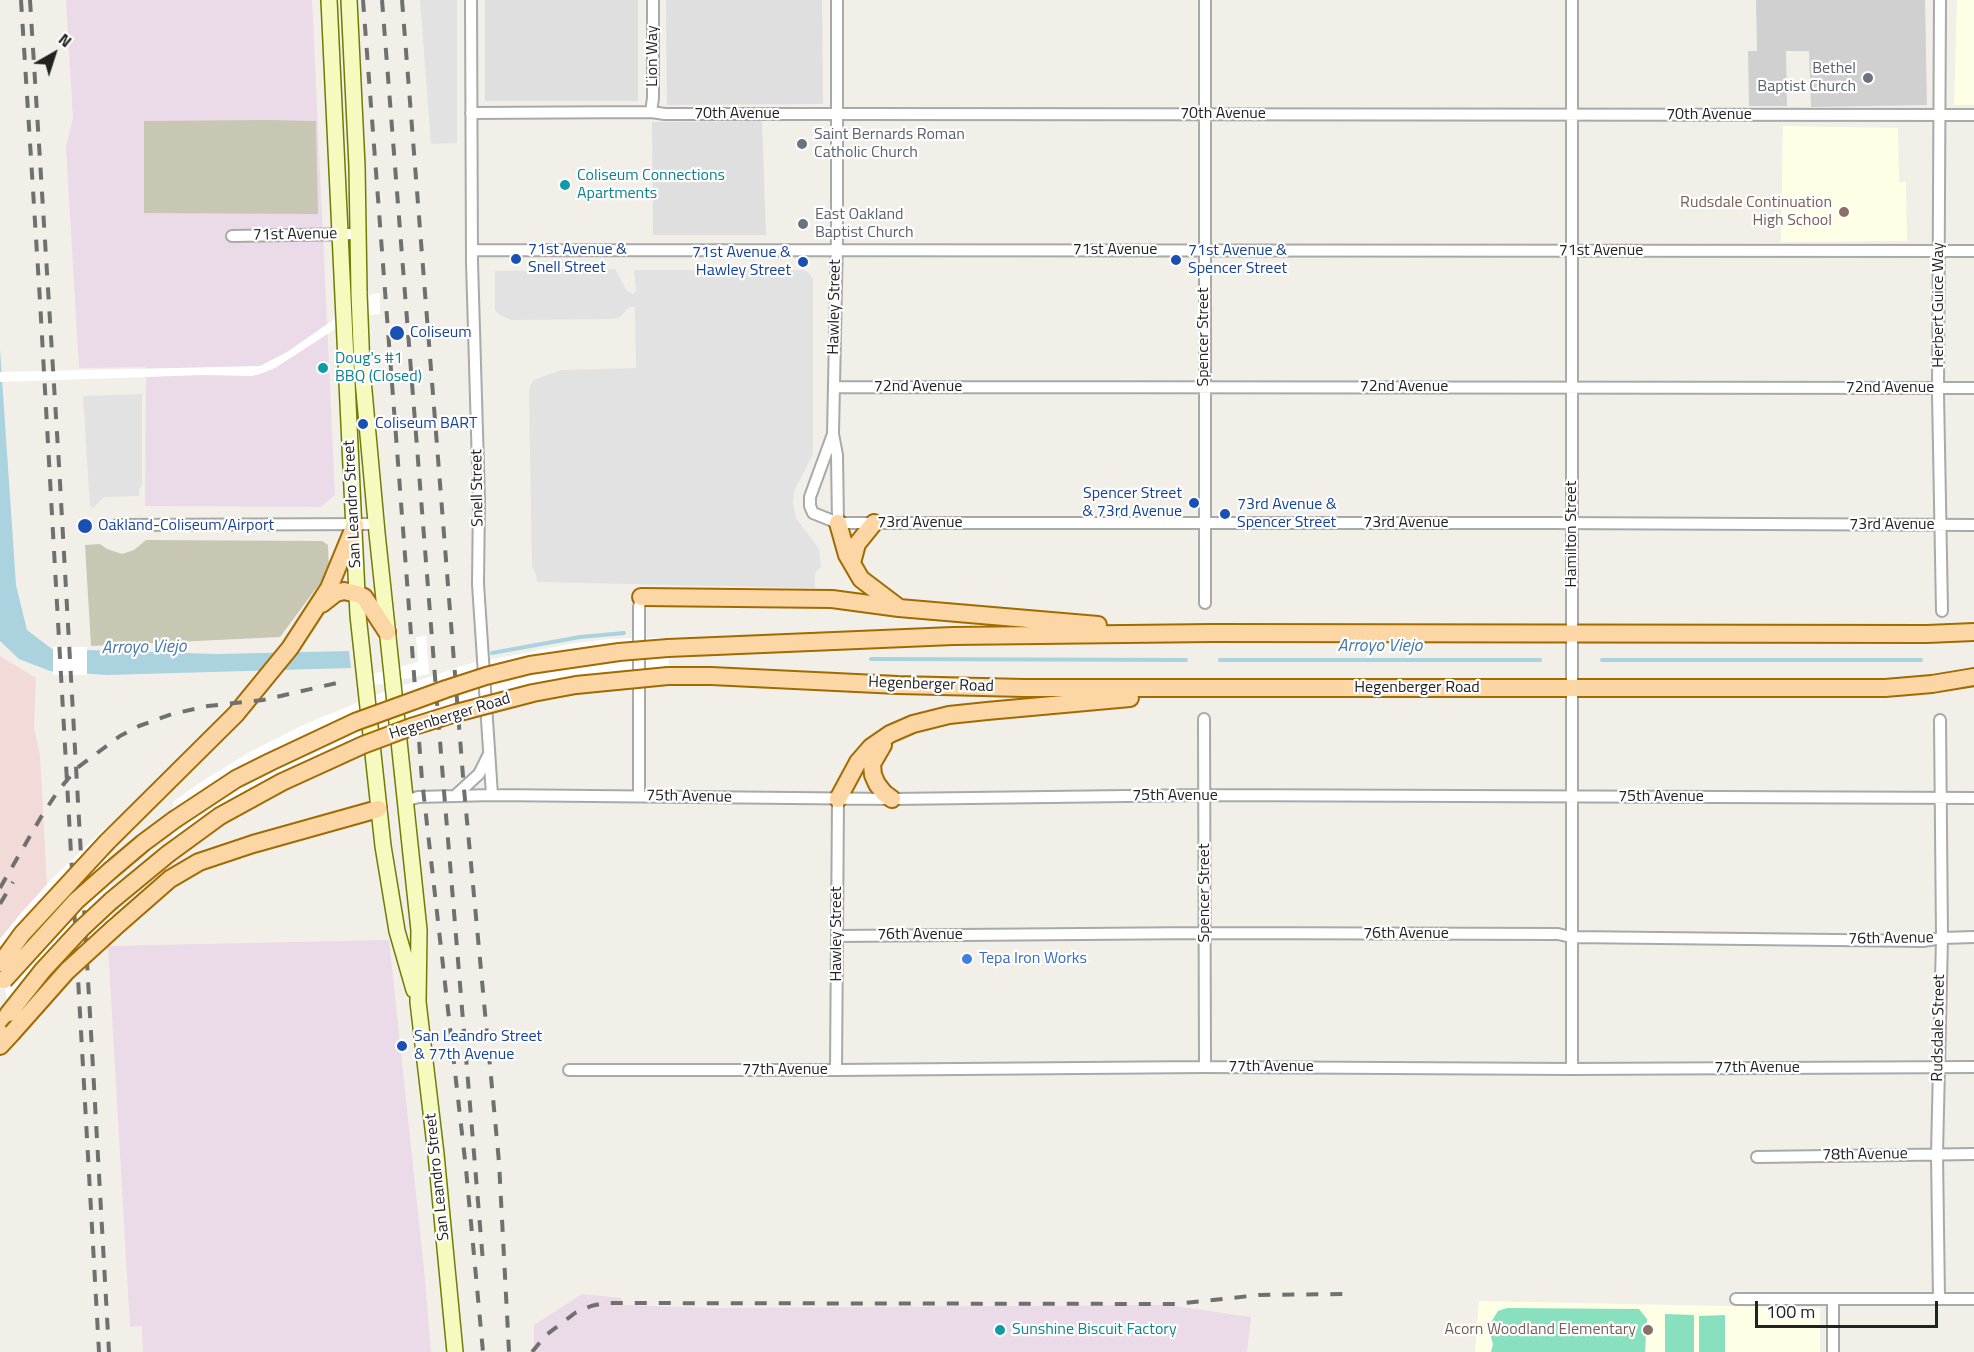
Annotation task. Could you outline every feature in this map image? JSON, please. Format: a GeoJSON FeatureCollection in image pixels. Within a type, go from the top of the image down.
{"type":"FeatureCollection","features":[{"type":"Feature","properties":{"kind":"main road","name":"San Leandro Street"},"geometry":{"type":"LineString","coordinates":[[329,0],[357,594],[378,809],[397,931],[418,1002]]}},
{"type":"Feature","properties":{"kind":"main road","name":"San Leandro Street"},"geometry":{"type":"LineString","coordinates":[[349,0],[362,369],[419,930],[418,1002],[436,1154],[455,1352]]}},
{"type":"Feature","properties":{"kind":"main road"},"geometry":{"type":"LineString","coordinates":[[838,523],[847,555],[861,579],[899,608]]}},
{"type":"Feature","properties":{"kind":"main road"},"geometry":{"type":"LineString","coordinates":[[852,563],[857,544],[874,523]]}},
{"type":"Feature","properties":{"kind":"main road"},"geometry":{"type":"LineString","coordinates":[[1,973],[22,934],[107,842],[236,714],[290,648],[312,616],[334,577],[355,525]]}},
{"type":"Feature","properties":{"kind":"main road"},"geometry":{"type":"LineString","coordinates":[[312,616],[323,603],[336,593],[344,591],[357,594],[369,603],[387,632]]}},
{"type":"Feature","properties":{"kind":"main road"},"geometry":{"type":"LineString","coordinates":[[641,597],[832,599],[899,608],[1205,633]]}},
{"type":"Feature","properties":{"kind":"main road","name":"Hegenberger Road"},"geometry":{"type":"LineString","coordinates":[[1,973],[143,843],[228,784],[355,723],[446,689],[530,665],[619,652],[668,648],[953,636],[1205,633],[1927,634],[1974,632]]}},
{"type":"Feature","properties":{"kind":"main road","name":"Hegenberger Road"},"geometry":{"type":"LineString","coordinates":[[7,1024],[43,970],[81,929],[168,854],[220,816],[318,764],[411,727],[533,693],[576,685],[668,676],[711,676],[898,685],[1024,688],[1885,688],[1974,677]]}},
{"type":"Feature","properties":{"kind":"main road"},"geometry":{"type":"LineString","coordinates":[[838,799],[858,762],[872,747],[890,734],[913,724],[949,715],[1123,699],[1205,688]]}},
{"type":"Feature","properties":{"kind":"main road"},"geometry":{"type":"LineString","coordinates":[[890,734],[872,764],[877,784],[892,799]]}},
{"type":"Feature","properties":{"kind":"main road","name":"75th Avenue"},"geometry":{"type":"LineString","coordinates":[[378,809],[405,801]]}},
{"type":"Feature","properties":{"kind":"main road"},"geometry":{"type":"LineString","coordinates":[[0,1046],[7,1024],[170,879],[199,862],[253,844],[378,809]]}},
{"type":"Feature","properties":{"kind":"street","name":"Snell Street"},"geometry":{"type":"LineString","coordinates":[[471,0],[473,250],[479,490],[478,599],[492,795]]}},
{"type":"Feature","properties":{"kind":"street","name":"Lion Way"},"geometry":{"type":"LineString","coordinates":[[651,112],[653,0]]}},
{"type":"Feature","properties":{"kind":"street","name":"Hawley Street"},"geometry":{"type":"LineString","coordinates":[[833,435],[810,497],[810,506],[813,513],[838,523],[837,455],[833,435],[837,0]]}},
{"type":"Feature","properties":{"kind":"street","name":"Spencer Street"},"geometry":{"type":"LineString","coordinates":[[1205,0],[1205,603]]}},
{"type":"Feature","properties":{"kind":"street","name":"Hamilton Street"},"geometry":{"type":"LineString","coordinates":[[1572,0],[1572,1069]]}},
{"type":"Feature","properties":{"kind":"street","name":"Herbert Guice Way"},"geometry":{"type":"LineString","coordinates":[[1940,0],[1938,388],[1942,610]]}},
{"type":"Feature","properties":{"kind":"street","name":"70th Avenue"},"geometry":{"type":"LineString","coordinates":[[471,113],[1974,115]]}},
{"type":"Feature","properties":{"kind":"street","name":"71st Avenue"},"geometry":{"type":"LineString","coordinates":[[232,236],[358,234]]}},
{"type":"Feature","properties":{"kind":"street","name":"71st Avenue"},"geometry":{"type":"LineString","coordinates":[[473,250],[1974,251]]}},
{"type":"Feature","properties":{"kind":"street","name":"72nd Avenue"},"geometry":{"type":"LineString","coordinates":[[834,387],[1974,388]]}},
{"type":"Feature","properties":{"kind":"street","name":"73rd Avenue"},"geometry":{"type":"LineString","coordinates":[[838,523],[1974,525]]}},
{"type":"Feature","properties":{"kind":"street"},"geometry":{"type":"LineString","coordinates":[[117,525],[376,524]]}},
{"type":"Feature","properties":{"kind":"street"},"geometry":{"type":"LineString","coordinates":[[639,796],[639,607],[641,597]]}},
{"type":"Feature","properties":{"kind":"street","name":"Spencer Street"},"geometry":{"type":"LineString","coordinates":[[1204,719],[1205,1066]]}},
{"type":"Feature","properties":{"kind":"street","name":"Rudsdale Street"},"geometry":{"type":"LineString","coordinates":[[1939,1299],[1937,1154],[1942,938],[1940,720]]}},
{"type":"Feature","properties":{"kind":"street"},"geometry":{"type":"LineString","coordinates":[[455,795],[479,774],[490,753]]}},
{"type":"Feature","properties":{"kind":"street","name":"75th Avenue"},"geometry":{"type":"LineString","coordinates":[[405,801],[418,797],[455,795],[838,799],[1205,795],[1974,798]]}},
{"type":"Feature","properties":{"kind":"street","name":"Hawley Street"},"geometry":{"type":"LineString","coordinates":[[836,1070],[838,799]]}},
{"type":"Feature","properties":{"kind":"street","name":"76th Avenue"},"geometry":{"type":"LineString","coordinates":[[837,936],[1204,933],[1562,934],[1571,937],[1923,941],[1942,938],[1974,938]]}},
{"type":"Feature","properties":{"kind":"street","name":"77th Avenue"},"geometry":{"type":"LineString","coordinates":[[569,1070],[1205,1066],[1572,1069],[1974,1067]]}},
{"type":"Feature","properties":{"kind":"street","name":"78th Avenue"},"geometry":{"type":"LineString","coordinates":[[1757,1157],[1974,1154]]}},
{"type":"Feature","properties":{"kind":"street"},"geometry":{"type":"LineString","coordinates":[[1736,1299],[1974,1299]]}},
{"type":"Feature","properties":{"kind":"street"},"geometry":{"type":"LineString","coordinates":[[1833,1299],[1833,1352]]}},
{"type":"Feature","properties":{"kind":"shaded area"},"geometry":{"type":"Polygon","coordinates":[[[66,0],[312,0],[335,495],[321,507],[145,506],[146,367],[79,368],[66,147],[73,118],[66,0]]]}},
{"type":"Feature","properties":{"kind":"shaded area"},"geometry":{"type":"Polygon","coordinates":[[[420,0],[457,0],[457,143],[431,144],[420,0]]]}},
{"type":"Feature","properties":{"kind":"shaded area"},"geometry":{"type":"Polygon","coordinates":[[[485,0],[638,0],[638,101],[485,101],[485,0]]]}},
{"type":"Feature","properties":{"kind":"shaded area"},"geometry":{"type":"Polygon","coordinates":[[[666,0],[822,0],[823,104],[667,105],[666,0]]]}},
{"type":"Feature","properties":{"kind":"shaded area","name":"Bethel Baptist Church"},"geometry":{"type":"Polygon","coordinates":[[[1756,0],[1925,0],[1927,105],[1811,107],[1809,51],[1786,51],[1787,106],[1749,106],[1748,51],[1757,51],[1756,0]]]}},
{"type":"Feature","properties":{"kind":"shaded area"},"geometry":{"type":"Polygon","coordinates":[[[1957,0],[1974,0],[1974,105],[1954,105],[1957,0]]]}},
{"type":"Feature","properties":{"kind":"shaded area"},"geometry":{"type":"Polygon","coordinates":[[[144,121],[316,121],[318,214],[144,213],[144,121]]]}},
{"type":"Feature","properties":{"kind":"shaded area"},"geometry":{"type":"Polygon","coordinates":[[[762,121],[766,235],[653,235],[652,122],[762,121]]]}},
{"type":"Feature","properties":{"kind":"shaded area","name":"Rudsdale Continuation High School"},"geometry":{"type":"Polygon","coordinates":[[[1783,126],[1898,128],[1899,182],[1906,182],[1907,241],[1781,242],[1783,126]]]}},
{"type":"Feature","properties":{"kind":"shaded area"},"geometry":{"type":"Polygon","coordinates":[[[615,269],[627,291],[633,294],[636,291],[634,270],[803,270],[813,278],[813,454],[794,491],[793,503],[796,518],[819,549],[821,567],[815,573],[815,588],[537,582],[532,567],[530,386],[534,380],[561,370],[636,368],[635,307],[629,307],[619,318],[612,319],[511,320],[495,310],[495,271],[615,269]]]}},
{"type":"Feature","properties":{"kind":"shaded area"},"geometry":{"type":"Polygon","coordinates":[[[142,394],[142,486],[139,489],[139,496],[104,497],[93,508],[90,506],[83,396],[142,394]]]}},
{"type":"Feature","properties":{"kind":"shaded area"},"geometry":{"type":"Polygon","coordinates":[[[146,540],[322,541],[328,545],[329,571],[280,637],[91,646],[85,545],[100,544],[122,554],[134,550],[146,540]]]}},
{"type":"Feature","properties":{"kind":"shaded area"},"geometry":{"type":"Polygon","coordinates":[[[0,656],[36,678],[34,727],[40,755],[47,885],[0,942],[0,656]]]}},
{"type":"Feature","properties":{"kind":"shaded area"},"geometry":{"type":"Polygon","coordinates":[[[389,940],[431,1352],[143,1352],[142,1326],[130,1327],[108,946],[389,940]]]}},
{"type":"Feature","properties":{"kind":"shaded area"},"geometry":{"type":"Polygon","coordinates":[[[582,1294],[621,1298],[622,1305],[717,1308],[1168,1305],[1251,1317],[1247,1352],[534,1352],[534,1325],[582,1294]]]}},
{"type":"Feature","properties":{"kind":"shaded area","name":"Acorn Woodland Elementary"},"geometry":{"type":"Polygon","coordinates":[[[1479,1301],[1820,1308],[1820,1352],[1475,1352],[1479,1301]]]}},
{"type":"Feature","properties":{"kind":"green space"},"geometry":{"type":"Polygon","coordinates":[[[1507,1308],[1639,1309],[1647,1319],[1645,1352],[1491,1352],[1493,1344],[1488,1327],[1498,1311],[1507,1308]]]}},
{"type":"Feature","properties":{"kind":"green space"},"geometry":{"type":"Polygon","coordinates":[[[1665,1314],[1694,1315],[1694,1352],[1665,1352],[1665,1314]]]}},
{"type":"Feature","properties":{"kind":"green space"},"geometry":{"type":"Polygon","coordinates":[[[1725,1315],[1725,1352],[1699,1352],[1699,1316],[1725,1315]]]}},
{"type":"Feature","properties":{"kind":"water"},"geometry":{"type":"Polygon","coordinates":[[[0,349],[16,585],[27,630],[52,649],[217,654],[349,651],[351,668],[107,675],[50,671],[19,659],[0,641],[0,349]]]}},
{"type":"Feature","properties":{"kind":"pier"},"geometry":{"type":"Polygon","coordinates":[[[380,293],[380,314],[370,315],[369,309],[363,311],[275,368],[252,376],[203,375],[0,382],[0,372],[260,366],[287,352],[369,295],[380,293]]]}},
{"type":"Feature","properties":{"kind":"pier"},"geometry":{"type":"Polygon","coordinates":[[[426,636],[429,674],[362,688],[357,678],[418,662],[416,637],[426,636]]]}},
{"type":"Feature","properties":{"kind":"pier"},"geometry":{"type":"Polygon","coordinates":[[[668,638],[669,683],[626,685],[519,701],[354,753],[248,808],[171,861],[173,802],[248,753],[303,725],[378,694],[468,664],[575,643],[609,639],[668,638]]]}},
{"type":"Feature","properties":{"kind":"pier"},"geometry":{"type":"Polygon","coordinates":[[[53,647],[87,647],[87,675],[53,675],[53,647]]]}},
{"type":"Feature","properties":{"kind":"pier"},"geometry":{"type":"Polygon","coordinates":[[[106,827],[114,934],[14,1037],[0,961],[0,939],[52,879],[106,827]]]}},
{"type":"Feature","properties":{"kind":"waterway","name":"Arroyo Viejo"},"geometry":{"type":"LineString","coordinates":[[492,653],[580,637],[624,633]]}},
{"type":"Feature","properties":{"kind":"waterway","name":"Arroyo Viejo"},"geometry":{"type":"LineString","coordinates":[[871,659],[1186,660]]}},
{"type":"Feature","properties":{"kind":"waterway","name":"Arroyo Viejo"},"geometry":{"type":"LineString","coordinates":[[1220,660],[1540,660]]}},
{"type":"Feature","properties":{"kind":"waterway","name":"Arroyo Viejo"},"geometry":{"type":"LineString","coordinates":[[1602,660],[1921,660]]}},
{"type":"Feature","properties":{"kind":"railway"},"geometry":{"type":"LineString","coordinates":[[21,0],[99,1352]]}},
{"type":"Feature","properties":{"kind":"railway"},"geometry":{"type":"LineString","coordinates":[[30,0],[59,465],[109,1352]]}},
{"type":"Feature","properties":{"kind":"railway"},"geometry":{"type":"LineString","coordinates":[[363,0],[422,780],[466,1169],[483,1352]]}},
{"type":"Feature","properties":{"kind":"railway"},"geometry":{"type":"LineString","coordinates":[[382,0],[483,1262]]}},
{"type":"Feature","properties":{"kind":"railway"},"geometry":{"type":"LineString","coordinates":[[402,0],[464,789],[499,1162],[509,1352]]}},
{"type":"Feature","properties":{"kind":"railway"},"geometry":{"type":"LineString","coordinates":[[0,888],[58,791],[77,768],[120,736],[139,726],[172,714],[208,706],[263,700],[341,682]]}},
{"type":"Feature","properties":{"kind":"railway"},"geometry":{"type":"LineString","coordinates":[[0,904],[13,882]]}},
{"type":"Feature","properties":{"kind":"railway"},"geometry":{"type":"LineString","coordinates":[[532,1352],[546,1335],[575,1313],[605,1303],[1176,1304],[1259,1295],[1344,1294]]}},
{"type":"Feature","properties":{"kind":"place","name":"Bethel Baptist Church"},"geometry":{"type":"Point","coordinates":[1868,78]}},
{"type":"Feature","properties":{"kind":"place","name":"Saint Bernards Roman Catholic Church"},"geometry":{"type":"Point","coordinates":[802,144]}},
{"type":"Feature","properties":{"kind":"place","name":"Coliseum Connections Apartments"},"geometry":{"type":"Point","coordinates":[565,185]}},
{"type":"Feature","properties":{"kind":"place","name":"Rudsdale Continuation High School"},"geometry":{"type":"Point","coordinates":[1844,212]}},
{"type":"Feature","properties":{"kind":"place","name":"East Oakland Baptist Church"},"geometry":{"type":"Point","coordinates":[803,224]}},
{"type":"Feature","properties":{"kind":"place","name":"71st Avenue & Snell Street"},"geometry":{"type":"Point","coordinates":[516,259]}},
{"type":"Feature","properties":{"kind":"place","name":"71st Avenue & Spencer Street"},"geometry":{"type":"Point","coordinates":[1176,260]}},
{"type":"Feature","properties":{"kind":"place","name":"71st Avenue & Hawley Street"},"geometry":{"type":"Point","coordinates":[803,262]}},
{"type":"Feature","properties":{"kind":"place","name":"Coliseum"},"geometry":{"type":"Point","coordinates":[397,333]}},
{"type":"Feature","properties":{"kind":"place","name":"Doug's #1 BBQ (Closed)"},"geometry":{"type":"Point","coordinates":[323,368]}},
{"type":"Feature","properties":{"kind":"place","name":"Coliseum BART"},"geometry":{"type":"Point","coordinates":[363,424]}},
{"type":"Feature","properties":{"kind":"place","name":"Spencer Street & 73rd Avenue"},"geometry":{"type":"Point","coordinates":[1194,503]}},
{"type":"Feature","properties":{"kind":"place","name":"73rd Avenue & Spencer Street"},"geometry":{"type":"Point","coordinates":[1225,514]}},
{"type":"Feature","properties":{"kind":"place","name":"Oakland-Coliseum/Airport"},"geometry":{"type":"Point","coordinates":[85,526]}},
{"type":"Feature","properties":{"kind":"place","name":"Tepa Iron Works"},"geometry":{"type":"Point","coordinates":[967,959]}},
{"type":"Feature","properties":{"kind":"place","name":"San Leandro Street & 77th Avenue"},"geometry":{"type":"Point","coordinates":[402,1046]}},
{"type":"Feature","properties":{"kind":"place","name":"Sunshine Biscuit Factory"},"geometry":{"type":"Point","coordinates":[1000,1330]}},
{"type":"Feature","properties":{"kind":"place","name":"Acorn Woodland Elementary"},"geometry":{"type":"Point","coordinates":[1648,1330]}}]}
